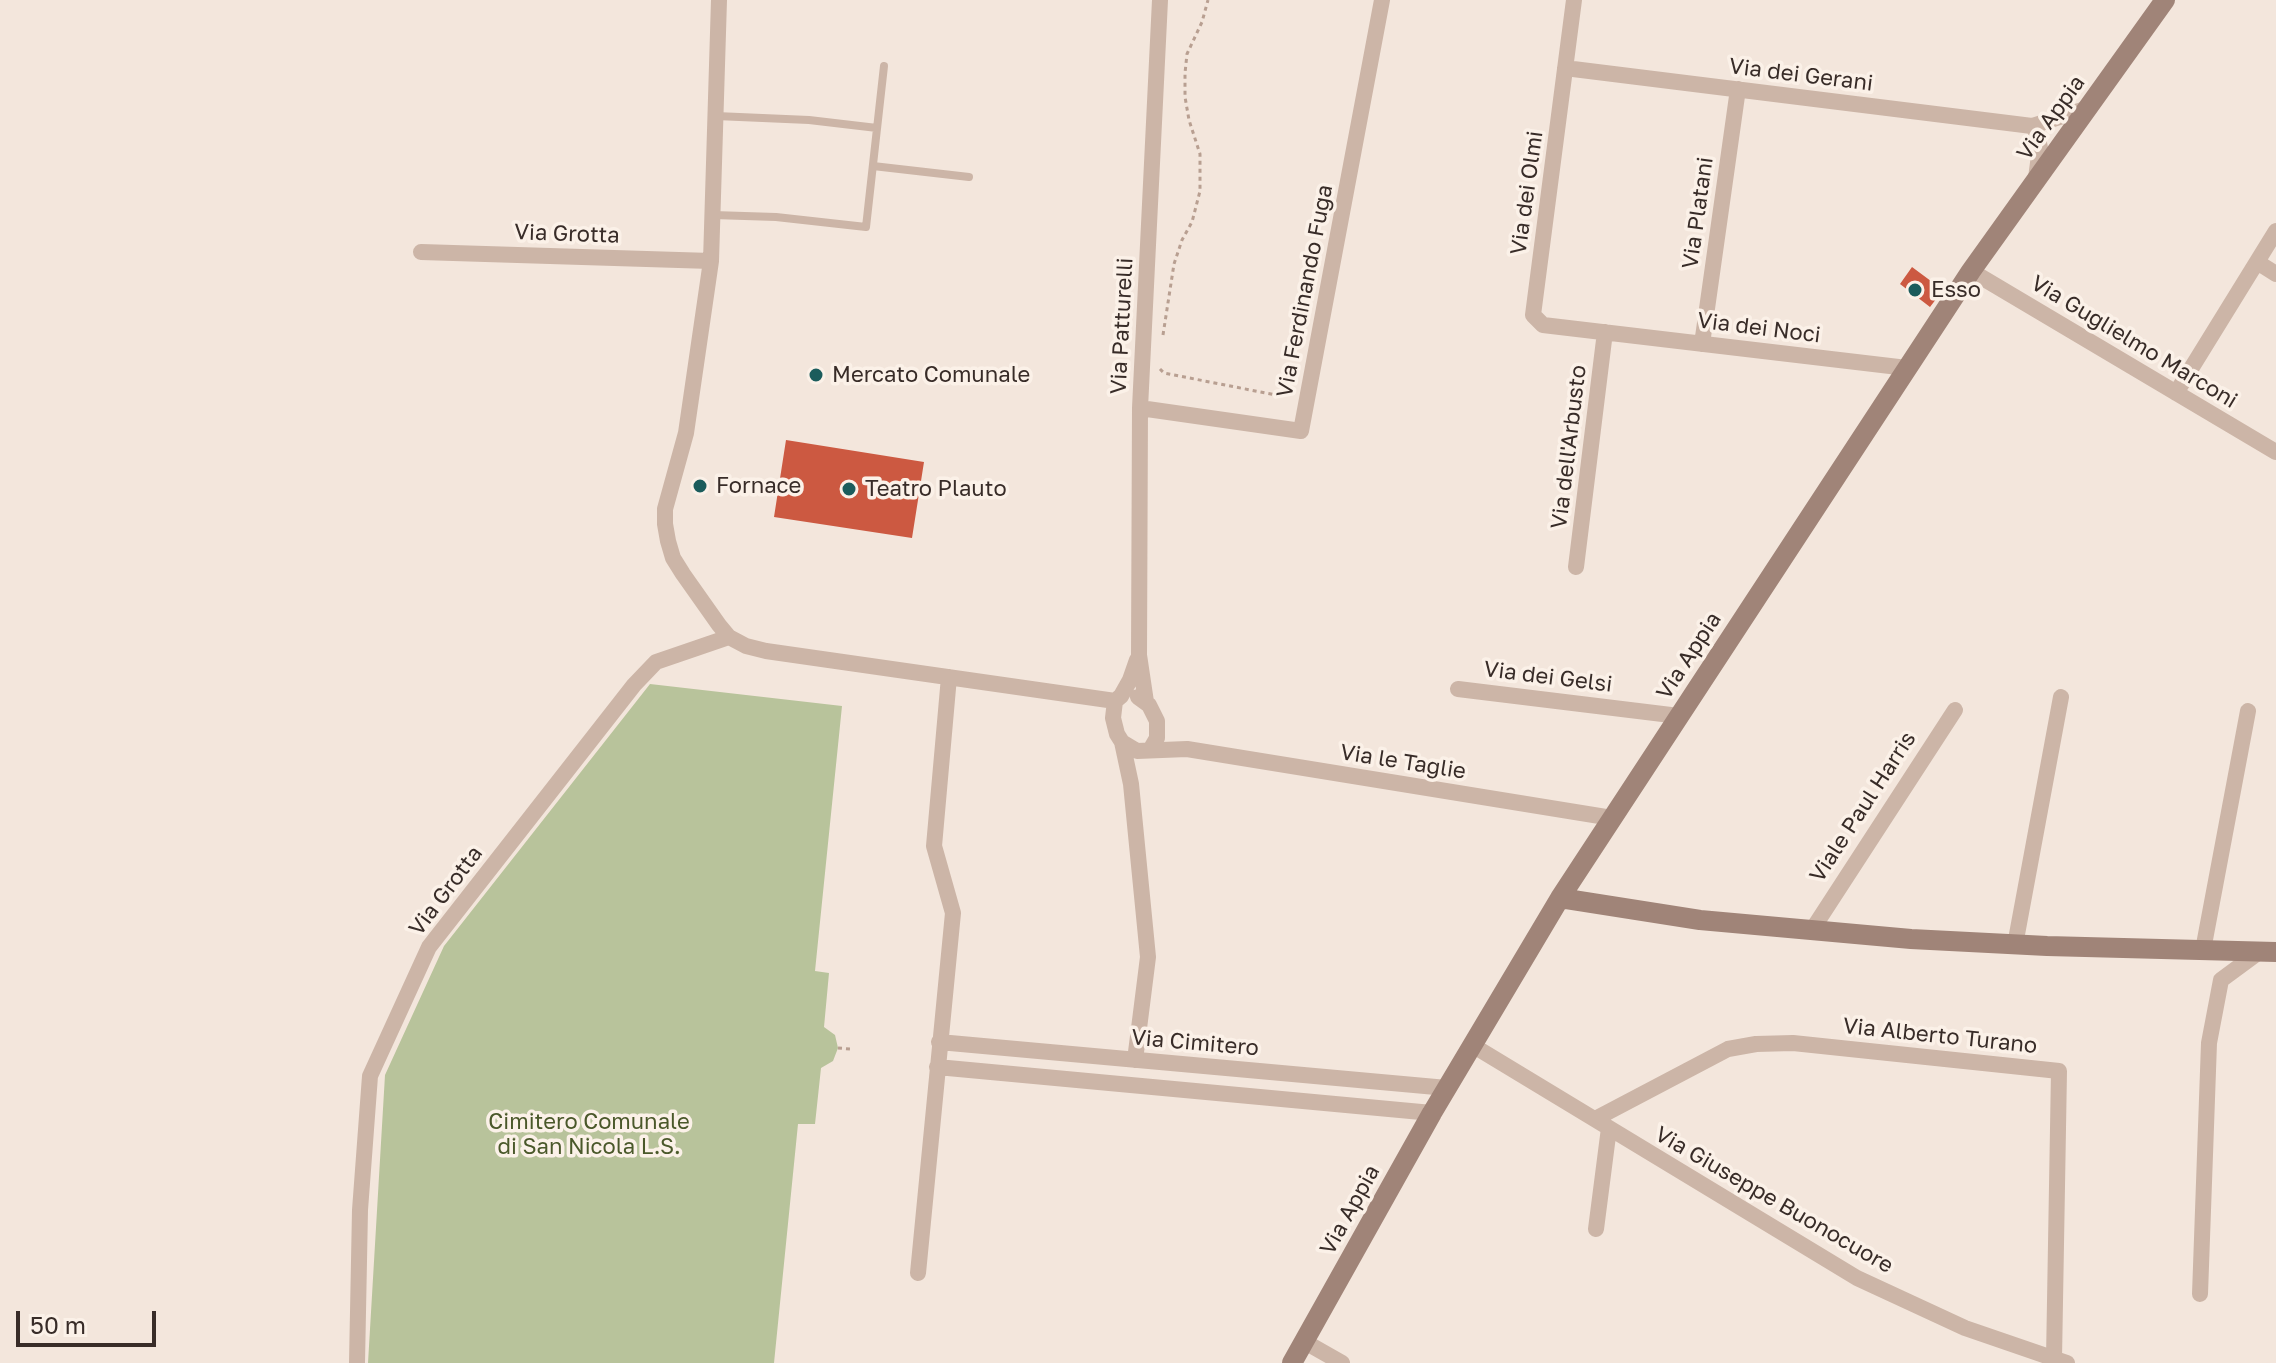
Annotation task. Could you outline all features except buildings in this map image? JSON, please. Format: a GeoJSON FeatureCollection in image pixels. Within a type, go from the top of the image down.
{"type":"FeatureCollection","features":[{"type":"Feature","properties":{"kind":"street"},"geometry":{"type":"LineString","coordinates":[[719,0],[711,261],[686,433],[668,491],[665,524],[673,558],[729,637],[746,646],[1066,694],[1117,705],[1134,695],[1146,702]]}},
{"type":"Feature","properties":{"kind":"street","name":"Via Patturelli"},"geometry":{"type":"LineString","coordinates":[[1157,730],[1154,713],[1146,702],[1139,655],[1140,408],[1160,0]]}},
{"type":"Feature","properties":{"kind":"street","name":"Via Ferdinando Fuga"},"geometry":{"type":"LineString","coordinates":[[1140,408],[1301,431],[1382,0]]}},
{"type":"Feature","properties":{"kind":"street","name":"Via dei Olmi"},"geometry":{"type":"LineString","coordinates":[[1574,0],[1533,315],[1543,325],[1605,332]]}},
{"type":"Feature","properties":{"kind":"street","name":"Via Appia"},"geometry":{"type":"LineString","coordinates":[[1292,1363],[1432,1113],[1560,898],[1971,271],[2165,0]]}},
{"type":"Feature","properties":{"kind":"street","name":"Via dei Gerani"},"geometry":{"type":"LineString","coordinates":[[1565,68],[2032,126],[2088,108]]}},
{"type":"Feature","properties":{"kind":"street","name":"Via Platani"},"geometry":{"type":"LineString","coordinates":[[1702,344],[1738,89]]}},
{"type":"Feature","properties":{"kind":"street"},"geometry":{"type":"LineString","coordinates":[[2032,126],[2040,148],[2036,180]]}},
{"type":"Feature","properties":{"kind":"street"},"geometry":{"type":"LineString","coordinates":[[2176,393],[2276,231]]}},
{"type":"Feature","properties":{"kind":"street","name":"Via Grotta"},"geometry":{"type":"LineString","coordinates":[[421,252],[711,261]]}},
{"type":"Feature","properties":{"kind":"street"},"geometry":{"type":"LineString","coordinates":[[2257,262],[2276,274]]}},
{"type":"Feature","properties":{"kind":"street","name":"Via Guglielmo Marconi"},"geometry":{"type":"LineString","coordinates":[[1971,271],[2276,452]]}},
{"type":"Feature","properties":{"kind":"street","name":"Via dei Noci"},"geometry":{"type":"LineString","coordinates":[[1605,332],[1907,368]]}},
{"type":"Feature","properties":{"kind":"street","name":"Via dell'Arbusto"},"geometry":{"type":"LineString","coordinates":[[1576,567],[1605,332]]}},
{"type":"Feature","properties":{"kind":"street","name":"Via Grotta"},"geometry":{"type":"LineString","coordinates":[[357,1363],[360,1210],[370,1076],[429,947],[634,685],[656,662],[729,637]]}},
{"type":"Feature","properties":{"kind":"street","name":"Via Patturelli"},"geometry":{"type":"LineString","coordinates":[[1117,705],[1139,655]]}},
{"type":"Feature","properties":{"kind":"street"},"geometry":{"type":"LineString","coordinates":[[918,1273],[953,913],[934,846],[949,677]]}},
{"type":"Feature","properties":{"kind":"street","name":"Via dei Gelsi"},"geometry":{"type":"LineString","coordinates":[[1458,689],[1679,716]]}},
{"type":"Feature","properties":{"kind":"street"},"geometry":{"type":"LineString","coordinates":[[2015,945],[2061,697]]}},
{"type":"Feature","properties":{"kind":"street"},"geometry":{"type":"LineString","coordinates":[[1117,705],[1117,734],[1122,742],[1131,784],[1148,957],[1135,1060]]}},
{"type":"Feature","properties":{"kind":"street","name":"Viale Paul Harris"},"geometry":{"type":"LineString","coordinates":[[1812,930],[1955,710]]}},
{"type":"Feature","properties":{"kind":"street"},"geometry":{"type":"LineString","coordinates":[[2203,950],[2248,711]]}},
{"type":"Feature","properties":{"kind":"street"},"geometry":{"type":"LineString","coordinates":[[1131,784],[1146,751],[1155,745],[1157,730]]}},
{"type":"Feature","properties":{"kind":"street","name":"Via le Taglie"},"geometry":{"type":"LineString","coordinates":[[1157,730],[1187,749]]}},
{"type":"Feature","properties":{"kind":"street"},"geometry":{"type":"LineString","coordinates":[[1122,742],[1137,751],[1146,751]]}},
{"type":"Feature","properties":{"kind":"street","name":"Via le Taglie"},"geometry":{"type":"LineString","coordinates":[[1146,751],[1187,749],[1612,818]]}},
{"type":"Feature","properties":{"kind":"street"},"geometry":{"type":"LineString","coordinates":[[1560,898],[1700,920],[1911,939],[2267,952]]}},
{"type":"Feature","properties":{"kind":"street"},"geometry":{"type":"LineString","coordinates":[[2200,1294],[2209,1043],[2221,980],[2267,952]]}},
{"type":"Feature","properties":{"kind":"street","name":"Via Cimitero"},"geometry":{"type":"LineString","coordinates":[[939,1042],[1447,1088]]}},
{"type":"Feature","properties":{"kind":"street","name":"Via Alberto Turano"},"geometry":{"type":"LineString","coordinates":[[1602,1124],[1728,1049],[1756,1044],[1793,1043],[2059,1071],[2060,1361]]}},
{"type":"Feature","properties":{"kind":"street","name":"Via Giuseppe Buonocuore"},"geometry":{"type":"LineString","coordinates":[[1472,1045],[1857,1278],[1965,1328],[2060,1361]]}},
{"type":"Feature","properties":{"kind":"street"},"geometry":{"type":"LineString","coordinates":[[937,1067],[1432,1113]]}},
{"type":"Feature","properties":{"kind":"street"},"geometry":{"type":"LineString","coordinates":[[1596,1229],[1602,1124]]}},
{"type":"Feature","properties":{"kind":"street"},"geometry":{"type":"LineString","coordinates":[[1305,1342],[1342,1363]]}},
{"type":"Feature","properties":{"kind":"lane"},"geometry":{"type":"LineString","coordinates":[[713,215],[776,217],[866,227],[884,66]]}},
{"type":"Feature","properties":{"kind":"lane"},"geometry":{"type":"LineString","coordinates":[[716,116],[809,120],[877,128]]}},
{"type":"Feature","properties":{"kind":"lane"},"geometry":{"type":"LineString","coordinates":[[873,166],[969,177]]}},
{"type":"Feature","properties":{"kind":"path"},"geometry":{"type":"LineString","coordinates":[[1161,342],[1174,264],[1192,222],[1200,191],[1200,154],[1189,120],[1185,73],[1187,54],[1208,0]]}},
{"type":"Feature","properties":{"kind":"path"},"geometry":{"type":"LineString","coordinates":[[1158,367],[1164,373],[1281,396],[1296,386]]}},
{"type":"Feature","properties":{"kind":"path"},"geometry":{"type":"LineString","coordinates":[[838,1048],[850,1049]]}},
{"type":"Feature","properties":{"kind":"green space","name":"Cimitero Comunale di San Nicola L.S."},"geometry":{"type":"Polygon","coordinates":[[[650,684],[842,706],[815,971],[829,973],[824,1027],[835,1035],[838,1048],[833,1061],[821,1068],[815,1124],[798,1124],[774,1363],[368,1363],[385,1075],[444,946],[650,684]]]}},
{"type":"Feature","properties":{"kind":"place","name":"Esso"},"geometry":{"type":"Point","coordinates":[1915,290]}},
{"type":"Feature","properties":{"kind":"place","name":"Mercato Comunale"},"geometry":{"type":"Point","coordinates":[816,375]}},
{"type":"Feature","properties":{"kind":"place","name":"Fornace"},"geometry":{"type":"Point","coordinates":[700,486]}},
{"type":"Feature","properties":{"kind":"place","name":"Teatro Plauto"},"geometry":{"type":"Point","coordinates":[849,489]}}]}
